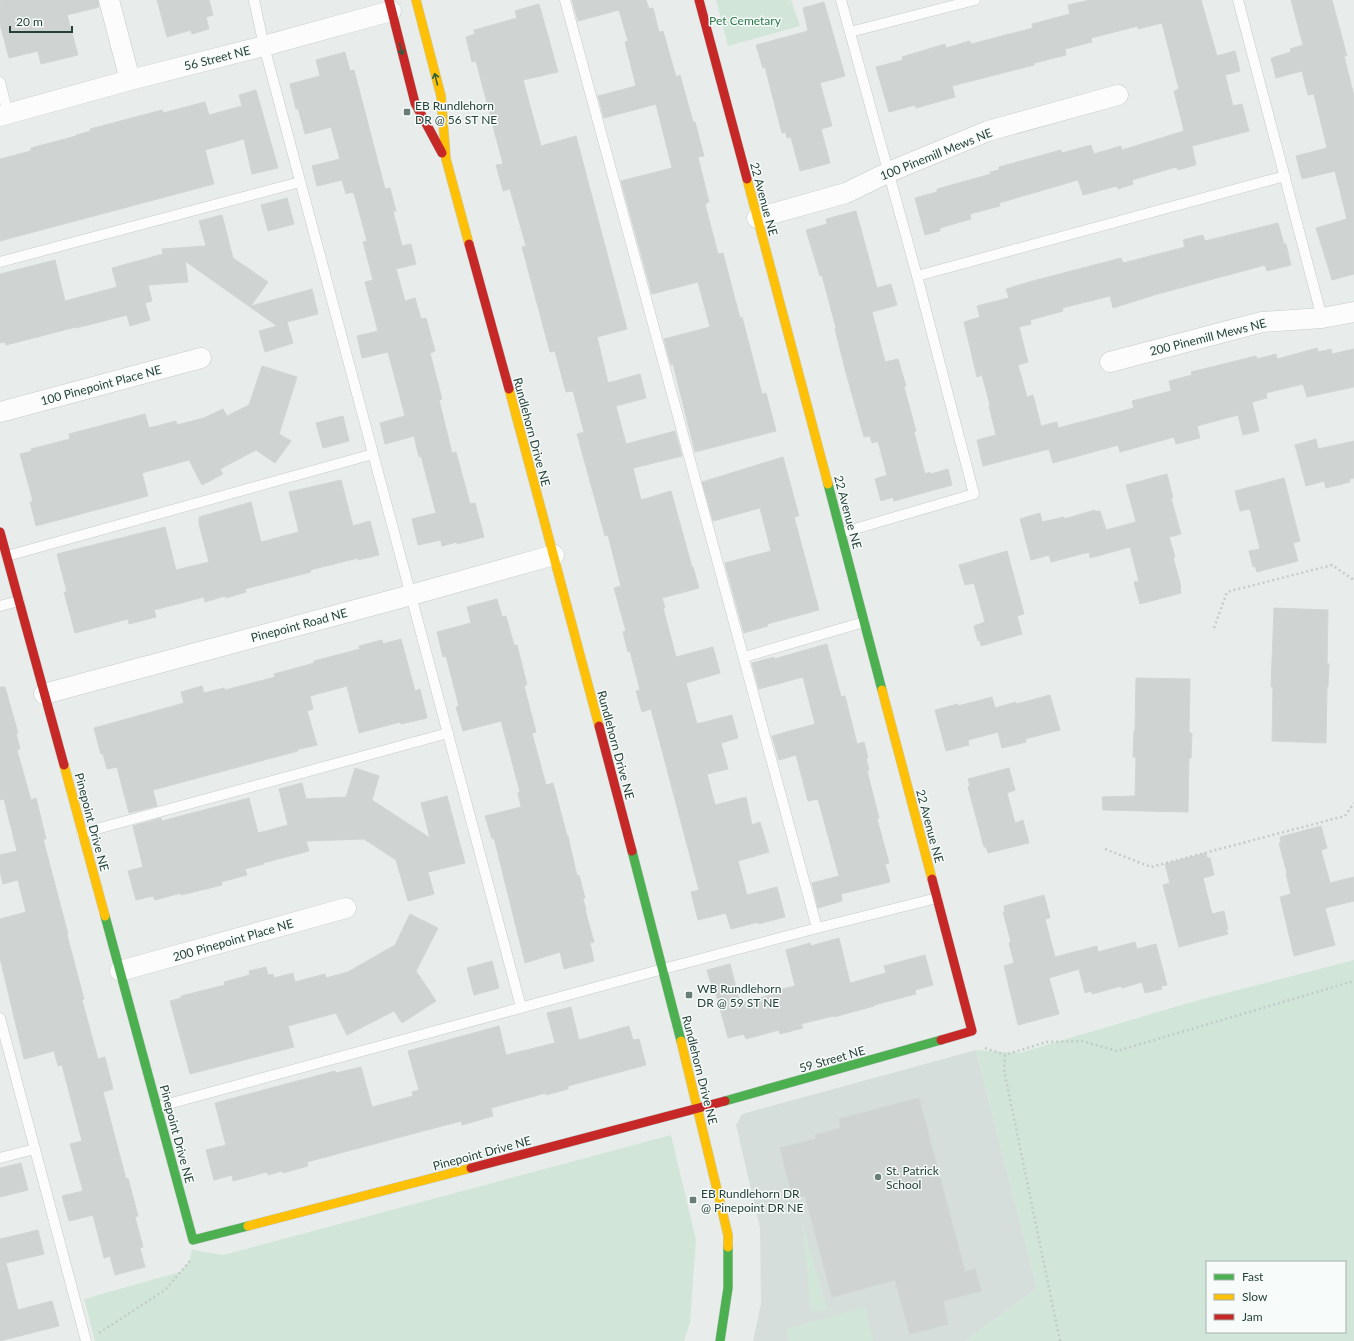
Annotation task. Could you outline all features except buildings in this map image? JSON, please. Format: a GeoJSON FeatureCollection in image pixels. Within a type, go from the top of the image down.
{"type":"FeatureCollection","features":[{"type":"Feature","properties":{"kind":"street"},"geometry":{"type":"LineString","coordinates":[[109,0],[130,80]]}},
{"type":"Feature","properties":{"kind":"street","name":"22 Avenue NE"},"geometry":{"type":"LineString","coordinates":[[699,0],[972,1031]]}},
{"type":"Feature","properties":{"kind":"street"},"geometry":{"type":"LineString","coordinates":[[415,3],[428,1]]}},
{"type":"Feature","properties":{"kind":"street","name":"Rundlehorn Drive NE"},"geometry":{"type":"LineString","coordinates":[[415,3],[441,96],[446,159],[554,555],[663,969],[728,1235],[728,1288],[720,1341]]}},
{"type":"Feature","properties":{"kind":"street","name":"56 Street NE"},"geometry":{"type":"LineString","coordinates":[[4,115],[130,80],[264,46],[392,7]]}},
{"type":"Feature","properties":{"kind":"street","name":"Rundlehorn Drive NE"},"geometry":{"type":"LineString","coordinates":[[392,7],[415,102],[446,159]]}},
{"type":"Feature","properties":{"kind":"street","name":"100 Pinemill Mews NE"},"geometry":{"type":"LineString","coordinates":[[757,218],[846,193],[889,172],[988,131],[1118,96]]}},
{"type":"Feature","properties":{"kind":"street","name":"200 Pinemill Mews NE"},"geometry":{"type":"LineString","coordinates":[[1110,362],[1262,322],[1322,318],[1354,312]]}},
{"type":"Feature","properties":{"kind":"street","name":"100 Pinepoint Place NE"},"geometry":{"type":"LineString","coordinates":[[0,412],[201,358]]}},
{"type":"Feature","properties":{"kind":"street","name":"Pinepoint Drive NE"},"geometry":{"type":"LineString","coordinates":[[0,532],[193,1240],[698,1109]]}},
{"type":"Feature","properties":{"kind":"street","name":"Pinepoint Road NE"},"geometry":{"type":"LineString","coordinates":[[44,694],[554,555]]}},
{"type":"Feature","properties":{"kind":"street","name":"200 Pinepoint Place NE"},"geometry":{"type":"LineString","coordinates":[[120,972],[346,908]]}},
{"type":"Feature","properties":{"kind":"street","name":"59 Street NE"},"geometry":{"type":"LineString","coordinates":[[698,1109],[972,1031]]}},
{"type":"Feature","properties":{"kind":"lane"},"geometry":{"type":"LineString","coordinates":[[254,0],[264,46],[300,182],[521,1007]]}},
{"type":"Feature","properties":{"kind":"lane"},"geometry":{"type":"LineString","coordinates":[[565,0],[744,656],[816,928]]}},
{"type":"Feature","properties":{"kind":"lane"},"geometry":{"type":"LineString","coordinates":[[841,0],[889,172],[974,494],[841,533]]}},
{"type":"Feature","properties":{"kind":"lane"},"geometry":{"type":"LineString","coordinates":[[850,32],[975,0]]}},
{"type":"Feature","properties":{"kind":"lane"},"geometry":{"type":"LineString","coordinates":[[1238,0],[1322,318]]}},
{"type":"Feature","properties":{"kind":"lane"},"geometry":{"type":"LineString","coordinates":[[0,82],[4,115]]}},
{"type":"Feature","properties":{"kind":"lane"},"geometry":{"type":"LineString","coordinates":[[917,276],[1285,176]]}},
{"type":"Feature","properties":{"kind":"lane"},"geometry":{"type":"LineString","coordinates":[[0,262],[300,182]]}},
{"type":"Feature","properties":{"kind":"lane"},"geometry":{"type":"LineString","coordinates":[[7,556],[373,454]]}},
{"type":"Feature","properties":{"kind":"lane"},"geometry":{"type":"LineString","coordinates":[[0,606],[19,601]]}},
{"type":"Feature","properties":{"kind":"lane"},"geometry":{"type":"LineString","coordinates":[[744,656],[864,622]]}},
{"type":"Feature","properties":{"kind":"lane"},"geometry":{"type":"LineString","coordinates":[[82,833],[448,733]]}},
{"type":"Feature","properties":{"kind":"lane"},"geometry":{"type":"LineString","coordinates":[[157,1107],[521,1007],[816,928],[937,898]]}},
{"type":"Feature","properties":{"kind":"lane"},"geometry":{"type":"LineString","coordinates":[[0,1018],[35,1149],[90,1339]]}},
{"type":"Feature","properties":{"kind":"lane"},"geometry":{"type":"LineString","coordinates":[[0,1158],[35,1149]]}},
{"type":"Feature","properties":{"kind":"path"},"geometry":{"type":"LineString","coordinates":[[1214,628],[1227,592],[1332,565],[1354,580]]}},
{"type":"Feature","properties":{"kind":"path"},"geometry":{"type":"LineString","coordinates":[[1105,849],[1151,867],[1345,816],[1354,803]]}},
{"type":"Feature","properties":{"kind":"path"},"geometry":{"type":"LineString","coordinates":[[1060,1341],[1004,1070],[1005,1055],[1046,1042],[1082,1041],[1117,1051],[1354,981]]}},
{"type":"Feature","properties":{"kind":"path"},"geometry":{"type":"LineString","coordinates":[[90,1339],[165,1290],[199,1251],[193,1240]]}},
{"type":"Feature","properties":{"kind":"shaded area","name":"St. Patrick School"},"geometry":{"type":"Polygon","coordinates":[[[976,1050],[1037,1288],[965,1341],[753,1341],[761,1304],[760,1228],[736,1125],[742,1114],[976,1050]]]}},
{"type":"Feature","properties":{"kind":"green space","name":"Pet Cemetary"},"geometry":{"type":"Polygon","coordinates":[[[716,0],[791,0],[800,26],[728,46],[716,0]]]}},
{"type":"Feature","properties":{"kind":"green space"},"geometry":{"type":"Polygon","coordinates":[[[1354,960],[1354,1341],[965,1341],[1037,1288],[976,1050],[1019,1053],[1195,1001],[1354,960]]]}},
{"type":"Feature","properties":{"kind":"green space"},"geometry":{"type":"Polygon","coordinates":[[[671,1135],[696,1240],[690,1323],[684,1341],[95,1341],[84,1299],[180,1272],[189,1262],[192,1249],[223,1255],[671,1135]]]}},
{"type":"Feature","properties":{"kind":"green space"},"geometry":{"type":"Polygon","coordinates":[[[802,1222],[827,1309],[811,1312],[802,1222]]]}},
{"type":"Feature","properties":{"kind":"green space"},"geometry":{"type":"Polygon","coordinates":[[[865,1307],[873,1341],[789,1341],[786,1329],[865,1307]]]}},
{"type":"Feature","properties":{"kind":"traffic: fast"},"geometry":{"type":"LineString","coordinates":[[828,484],[882,690]]}},
{"type":"Feature","properties":{"kind":"traffic: fast"},"geometry":{"type":"LineString","coordinates":[[632,851],[681,1041]]}},
{"type":"Feature","properties":{"kind":"traffic: fast"},"geometry":{"type":"LineString","coordinates":[[105,916],[193,1240],[248,1226]]}},
{"type":"Feature","properties":{"kind":"traffic: fast"},"geometry":{"type":"LineString","coordinates":[[725,1101],[941,1040]]}},
{"type":"Feature","properties":{"kind":"traffic: fast"},"geometry":{"type":"LineString","coordinates":[[720,1341],[728,1288],[728,1247]]}},
{"type":"Feature","properties":{"kind":"traffic: slow"},"geometry":{"type":"LineString","coordinates":[[416,0],[441,96],[446,159],[469,244]]}},
{"type":"Feature","properties":{"kind":"traffic: slow"},"geometry":{"type":"LineString","coordinates":[[747,179],[828,484]]}},
{"type":"Feature","properties":{"kind":"traffic: slow"},"geometry":{"type":"LineString","coordinates":[[509,389],[599,726]]}},
{"type":"Feature","properties":{"kind":"traffic: slow"},"geometry":{"type":"LineString","coordinates":[[882,690],[932,879]]}},
{"type":"Feature","properties":{"kind":"traffic: slow"},"geometry":{"type":"LineString","coordinates":[[64,765],[105,916]]}},
{"type":"Feature","properties":{"kind":"traffic: slow"},"geometry":{"type":"LineString","coordinates":[[681,1041],[728,1235],[728,1247]]}},
{"type":"Feature","properties":{"kind":"traffic: slow"},"geometry":{"type":"LineString","coordinates":[[248,1226],[471,1168]]}},
{"type":"Feature","properties":{"kind":"traffic: jam"},"geometry":{"type":"LineString","coordinates":[[389,0],[415,103],[442,153]]}},
{"type":"Feature","properties":{"kind":"traffic: jam"},"geometry":{"type":"LineString","coordinates":[[699,0],[747,179]]}},
{"type":"Feature","properties":{"kind":"traffic: jam"},"geometry":{"type":"LineString","coordinates":[[469,244],[509,389]]}},
{"type":"Feature","properties":{"kind":"traffic: jam"},"geometry":{"type":"LineString","coordinates":[[0,532],[64,765]]}},
{"type":"Feature","properties":{"kind":"traffic: jam"},"geometry":{"type":"LineString","coordinates":[[599,726],[632,851]]}},
{"type":"Feature","properties":{"kind":"traffic: jam"},"geometry":{"type":"LineString","coordinates":[[932,879],[972,1031],[941,1040]]}},
{"type":"Feature","properties":{"kind":"traffic: jam"},"geometry":{"type":"LineString","coordinates":[[471,1168],[725,1101]]}},
{"type":"Feature","properties":{"kind":"place","name":"EB Rundlehorn DR @ 56 ST NE"},"geometry":{"type":"Point","coordinates":[407,112]}},
{"type":"Feature","properties":{"kind":"place","name":"WB Rundlehorn DR @ 59 ST NE"},"geometry":{"type":"Point","coordinates":[689,995]}},
{"type":"Feature","properties":{"kind":"place","name":"St. Patrick School"},"geometry":{"type":"Point","coordinates":[878,1177]}},
{"type":"Feature","properties":{"kind":"place","name":"EB Rundlehorn DR @ Pinepoint DR NE"},"geometry":{"type":"Point","coordinates":[693,1200]}}]}
